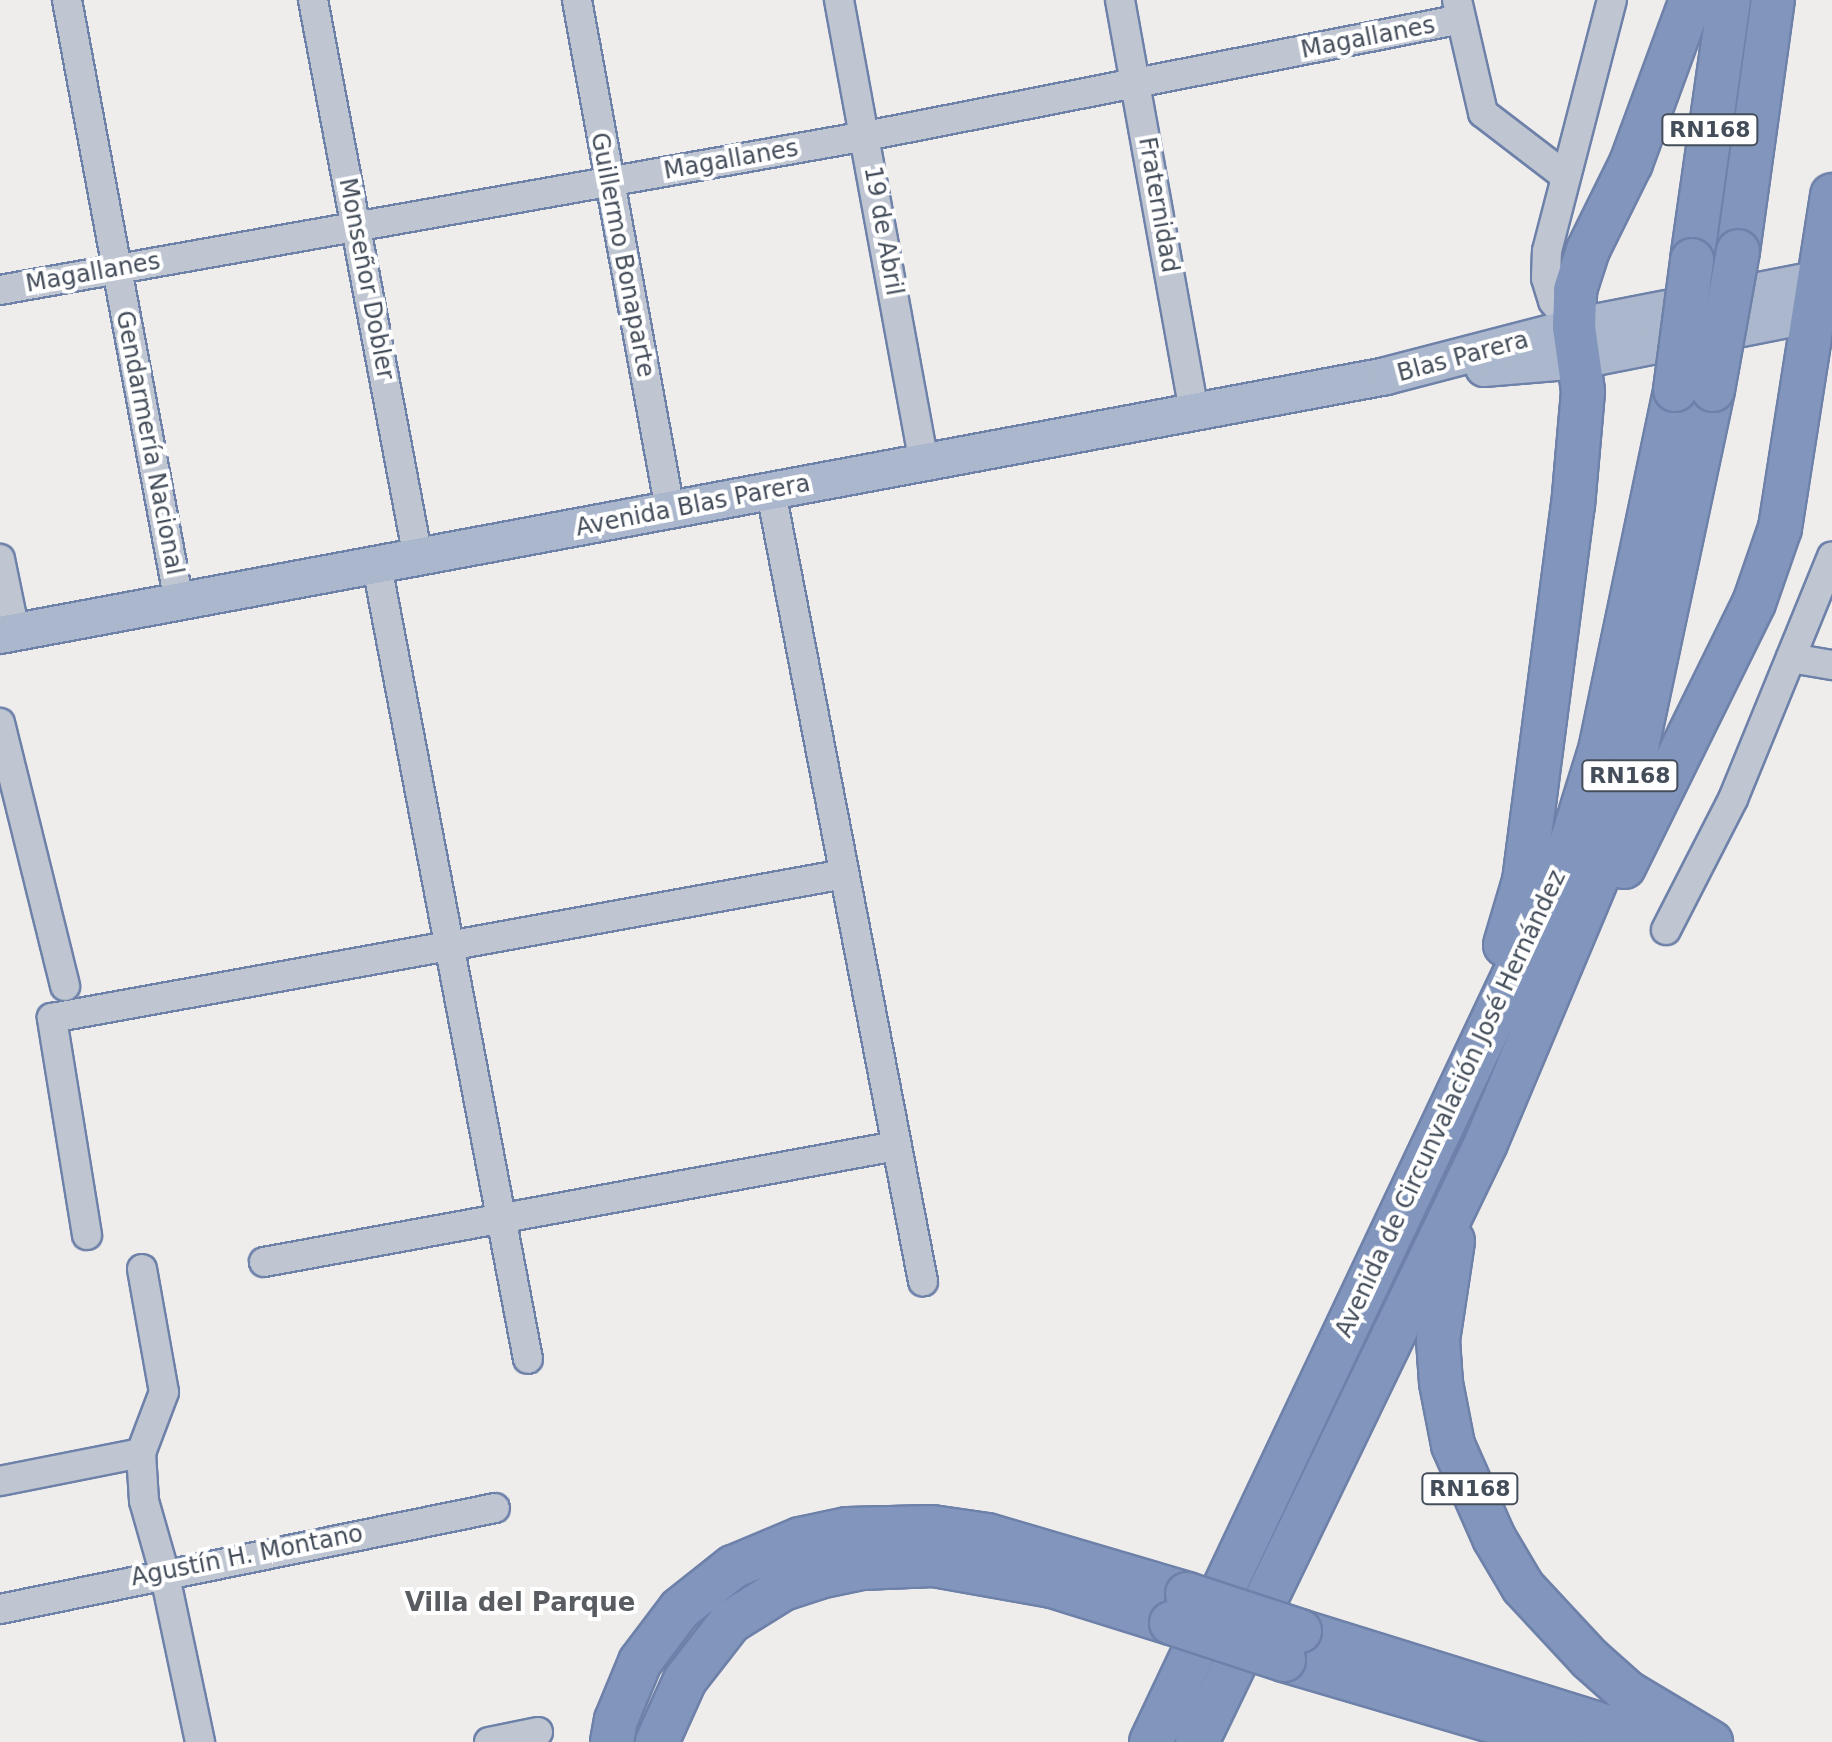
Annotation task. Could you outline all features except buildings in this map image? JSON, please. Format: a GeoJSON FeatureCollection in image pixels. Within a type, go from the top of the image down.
{"type":"FeatureCollection","features":[{"type":"Feature","properties":{"kind":"highway"},"geometry":{"type":"LineString","coordinates":[[1444,1120],[1524,881],[1573,506],[1583,391],[1575,290],[1588,250],[1631,163],[1691,0]]}},
{"type":"Feature","properties":{"kind":"highway","name":"RN168"},"geometry":{"type":"LineString","coordinates":[[1694,390],[1692,260],[1729,0]]}},
{"type":"Feature","properties":{"kind":"highway","name":"RN168"},"geometry":{"type":"LineString","coordinates":[[1694,390],[1738,251],[1773,0]]}},
{"type":"Feature","properties":{"kind":"highway"},"geometry":{"type":"LineString","coordinates":[[1562,967],[1616,883],[1754,603],[1780,528],[1826,294],[1832,195]]}},
{"type":"Feature","properties":{"kind":"highway","name":"Avenida de Circunvalación José Hernández"},"geometry":{"type":"LineString","coordinates":[[1197,1742],[1486,1143],[1598,876],[1636,752],[1694,390]]}},
{"type":"Feature","properties":{"kind":"highway","name":"Avenida de Circunvalación José Hernández"},"geometry":{"type":"LineString","coordinates":[[1154,1732],[1561,875],[1600,750],[1694,390]]}},
{"type":"Feature","properties":{"kind":"highway","name":"RN168"},"geometry":{"type":"LineString","coordinates":[[1486,1143],[1454,1237],[1438,1340],[1453,1445],[1494,1538],[1553,1624],[1627,1692],[1711,1742]]}},
{"type":"Feature","properties":{"kind":"highway"},"geometry":{"type":"LineString","coordinates":[[612,1742],[640,1662],[680,1609],[733,1567],[800,1539],[847,1529],[932,1527],[987,1535],[1179,1608],[1562,1742]]}},
{"type":"Feature","properties":{"kind":"highway"},"geometry":{"type":"LineString","coordinates":[[657,1742],[685,1680],[730,1622],[783,1589],[819,1577],[862,1568],[934,1565],[1179,1608]]}},
{"type":"Feature","properties":{"kind":"highway"},"geometry":{"type":"LineString","coordinates":[[1292,1645],[1656,1742]]}},
{"type":"Feature","properties":{"kind":"main road","name":"Blas Parera"},"geometry":{"type":"LineString","coordinates":[[1386,376],[1577,344],[1826,294]]}},
{"type":"Feature","properties":{"kind":"main road","name":"Avenida Blas Parera"},"geometry":{"type":"LineString","coordinates":[[8,633],[1386,376]]}},
{"type":"Feature","properties":{"kind":"street","name":"Gendarmería Nacional"},"geometry":{"type":"LineString","coordinates":[[67,0],[179,602]]}},
{"type":"Feature","properties":{"kind":"street","name":"Monseñor Dobler"},"geometry":{"type":"LineString","coordinates":[[313,0],[418,558]]}},
{"type":"Feature","properties":{"kind":"street","name":"Guillermo Bonaparte"},"geometry":{"type":"LineString","coordinates":[[577,0],[607,182],[670,510]]}},
{"type":"Feature","properties":{"kind":"street","name":"19 de Abril"},"geometry":{"type":"LineString","coordinates":[[839,0],[924,463]]}},
{"type":"Feature","properties":{"kind":"street","name":"Fraternidad"},"geometry":{"type":"LineString","coordinates":[[1120,0],[1194,411]]}},
{"type":"Feature","properties":{"kind":"street"},"geometry":{"type":"LineString","coordinates":[[1577,344],[1553,301],[1546,278],[1565,176],[1612,0]]}},
{"type":"Feature","properties":{"kind":"street","name":"Magallanes"},"geometry":{"type":"LineString","coordinates":[[0,290],[866,136],[1136,83],[1459,10]]}},
{"type":"Feature","properties":{"kind":"street"},"geometry":{"type":"LineString","coordinates":[[1459,10],[1483,113],[1565,176]]}},
{"type":"Feature","properties":{"kind":"street"},"geometry":{"type":"LineString","coordinates":[[771,492],[923,1281]]}},
{"type":"Feature","properties":{"kind":"street"},"geometry":{"type":"LineString","coordinates":[[1666,930],[1733,799],[1832,556]]}},
{"type":"Feature","properties":{"kind":"street"},"geometry":{"type":"LineString","coordinates":[[0,559],[8,633]]}},
{"type":"Feature","properties":{"kind":"street"},"geometry":{"type":"LineString","coordinates":[[377,566],[446,947],[528,1359]]}},
{"type":"Feature","properties":{"kind":"street"},"geometry":{"type":"LineString","coordinates":[[1791,658],[1832,665]]}},
{"type":"Feature","properties":{"kind":"street"},"geometry":{"type":"LineString","coordinates":[[0,723],[65,986]]}},
{"type":"Feature","properties":{"kind":"street"},"geometry":{"type":"LineString","coordinates":[[87,1235],[52,1018],[844,874]]}},
{"type":"Feature","properties":{"kind":"street"},"geometry":{"type":"LineString","coordinates":[[264,1262],[501,1221],[896,1146]]}},
{"type":"Feature","properties":{"kind":"street"},"geometry":{"type":"LineString","coordinates":[[142,1269],[164,1392],[141,1453],[144,1501],[164,1571],[200,1742]]}},
{"type":"Feature","properties":{"kind":"street"},"geometry":{"type":"LineString","coordinates":[[0,1481],[141,1453]]}},
{"type":"Feature","properties":{"kind":"street","name":"Agustín H. Montano"},"geometry":{"type":"LineString","coordinates":[[0,1609],[164,1571],[495,1508]]}},
{"type":"Feature","properties":{"kind":"street"},"geometry":{"type":"LineString","coordinates":[[489,1742],[538,1732]]}},
{"type":"Feature","properties":{"kind":"district","name":"Villa del Parque"},"geometry":{"type":"Point","coordinates":[520,1603]}}]}
